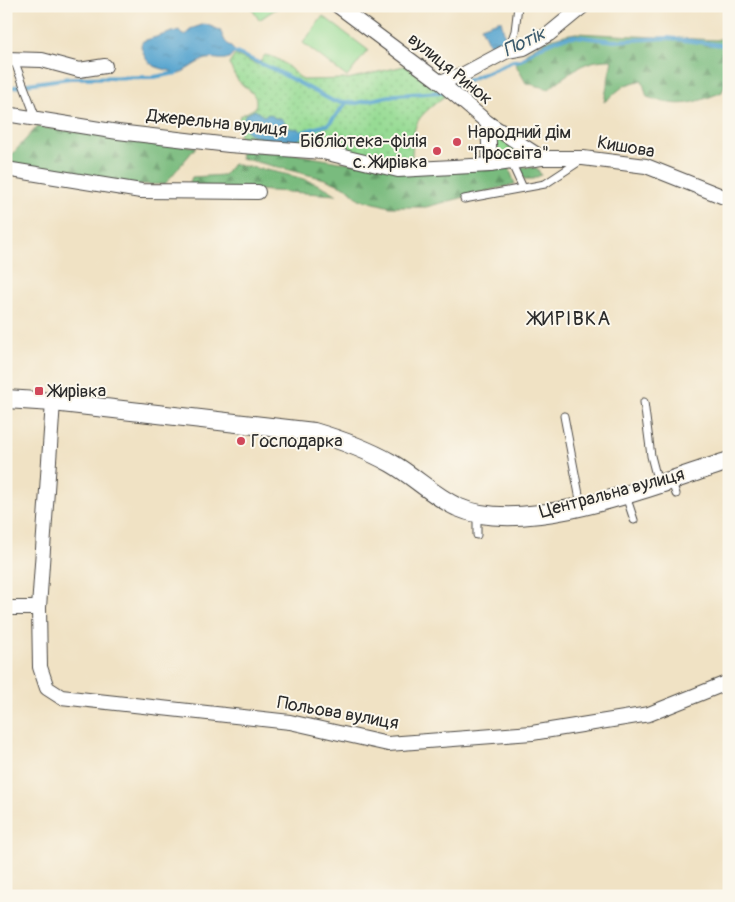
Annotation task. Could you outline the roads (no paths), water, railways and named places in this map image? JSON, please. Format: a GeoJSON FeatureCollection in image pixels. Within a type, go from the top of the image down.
{"type":"FeatureCollection","features":[{"type":"Feature","properties":{"kind":"street","name":"вулиця Ринок"},"geometry":{"type":"LineString","coordinates":[[338,6],[440,82],[488,123],[542,158]]}},
{"type":"Feature","properties":{"kind":"street"},"geometry":{"type":"LineString","coordinates":[[440,82],[464,74],[507,51],[524,48],[549,34],[583,6]]}},
{"type":"Feature","properties":{"kind":"street"},"geometry":{"type":"LineString","coordinates":[[10,60],[42,60],[79,70],[105,66]]}},
{"type":"Feature","properties":{"kind":"street","name":"Джерельна вулиця"},"geometry":{"type":"LineString","coordinates":[[6,114],[128,133],[226,145],[322,152],[398,170],[490,165],[542,158]]}},
{"type":"Feature","properties":{"kind":"street"},"geometry":{"type":"LineString","coordinates":[[488,123],[490,165]]}},
{"type":"Feature","properties":{"kind":"street","name":"Кишова"},"geometry":{"type":"LineString","coordinates":[[542,158],[583,158],[646,166],[729,199]]}},
{"type":"Feature","properties":{"kind":"street"},"geometry":{"type":"LineString","coordinates":[[6,169],[141,191],[258,192]]}},
{"type":"Feature","properties":{"kind":"street","name":"Центральна вулиця"},"geometry":{"type":"LineString","coordinates":[[6,399],[53,402],[314,432],[350,442],[392,464],[430,492],[458,507],[477,514],[516,516],[554,512],[626,493],[668,485],[729,461]]}},
{"type":"Feature","properties":{"kind":"street","name":"Польова вулиця"},"geometry":{"type":"LineString","coordinates":[[53,402],[40,608],[40,667],[47,688],[61,697],[290,722],[388,744],[532,733],[649,714],[729,682]]}},
{"type":"Feature","properties":{"kind":"street"},"geometry":{"type":"LineString","coordinates":[[6,608],[40,608]]}},
{"type":"Feature","properties":{"kind":"lane"},"geometry":{"type":"LineString","coordinates":[[507,51],[515,32],[518,6]]}},
{"type":"Feature","properties":{"kind":"lane"},"geometry":{"type":"LineString","coordinates":[[10,60],[36,118]]}},
{"type":"Feature","properties":{"kind":"lane"},"geometry":{"type":"LineString","coordinates":[[464,199],[545,184],[583,158]]}},
{"type":"Feature","properties":{"kind":"lane"},"geometry":{"type":"LineString","coordinates":[[511,162],[522,188]]}},
{"type":"Feature","properties":{"kind":"lane"},"geometry":{"type":"LineString","coordinates":[[644,402],[652,456],[668,485]]}},
{"type":"Feature","properties":{"kind":"lane"},"geometry":{"type":"LineString","coordinates":[[564,416],[580,505]]}},
{"type":"Feature","properties":{"kind":"lane"},"geometry":{"type":"LineString","coordinates":[[626,493],[634,520]]}},
{"type":"Feature","properties":{"kind":"lane"},"geometry":{"type":"LineString","coordinates":[[477,514],[477,535]]}},
{"type":"Feature","properties":{"kind":"water"},"geometry":{"type":"Polygon","coordinates":[[[501,20],[505,37],[499,46],[494,47],[488,42],[481,27],[501,20]]]}},
{"type":"Feature","properties":{"kind":"water"},"geometry":{"type":"Polygon","coordinates":[[[205,24],[220,30],[225,41],[234,50],[231,57],[203,60],[178,74],[157,67],[145,58],[141,46],[143,41],[179,30],[182,35],[186,35],[190,29],[205,24]]]}},
{"type":"Feature","properties":{"kind":"water"},"geometry":{"type":"Polygon","coordinates":[[[255,110],[263,116],[270,114],[275,118],[281,118],[289,128],[299,129],[304,135],[297,141],[261,138],[252,135],[243,124],[245,115],[255,110]]]}},
{"type":"Feature","properties":{"kind":"waterway","name":"Потік"},"geometry":{"type":"LineString","coordinates":[[454,86],[513,61],[521,60],[537,48],[562,38],[574,36],[614,41],[668,38],[729,46]]}},
{"type":"Feature","properties":{"kind":"waterway","name":"Потік"},"geometry":{"type":"LineString","coordinates":[[234,52],[273,69],[333,101],[356,103],[395,95],[442,92]]}},
{"type":"Feature","properties":{"kind":"waterway"},"geometry":{"type":"LineString","coordinates":[[27,84],[70,78],[154,77],[177,73]]}},
{"type":"Feature","properties":{"kind":"waterway"},"geometry":{"type":"LineString","coordinates":[[6,89],[19,86]]}},
{"type":"Feature","properties":{"kind":"waterway"},"geometry":{"type":"LineString","coordinates":[[303,132],[329,124],[346,103]]}},
{"type":"Feature","properties":{"kind":"place","name":"Народний дім \"Просвіта\""},"geometry":{"type":"Point","coordinates":[457,142]}},
{"type":"Feature","properties":{"kind":"place","name":"Бібліотека-філія с. Жирівка"},"geometry":{"type":"Point","coordinates":[437,151]}},
{"type":"Feature","properties":{"kind":"place","name":"Жирівка"},"geometry":{"type":"Point","coordinates":[39,391]}},
{"type":"Feature","properties":{"kind":"place","name":"Господарка"},"geometry":{"type":"Point","coordinates":[241,441]}},
{"type":"Feature","properties":{"kind":"district","name":"ЖИРІВКА"},"geometry":{"type":"Point","coordinates":[570,318]}}]}
